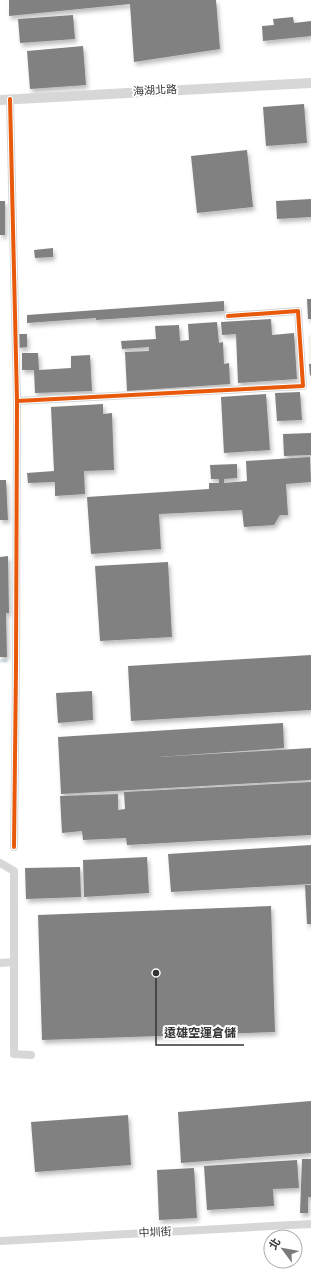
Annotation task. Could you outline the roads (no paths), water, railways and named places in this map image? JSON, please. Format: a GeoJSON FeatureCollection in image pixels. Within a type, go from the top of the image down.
{"type":"FeatureCollection","features":[{"type":"Feature","properties":{"kind":"street","name":"海湖北路"},"geometry":{"type":"LineString","coordinates":[[5,99],[311,83]]}},
{"type":"Feature","properties":{"kind":"street"},"geometry":{"type":"LineString","coordinates":[[5,99],[17,401],[14,847]]}},
{"type":"Feature","properties":{"kind":"street"},"geometry":{"type":"LineString","coordinates":[[17,401],[303,386],[298,311],[228,316]]}},
{"type":"Feature","properties":{"kind":"street"},"geometry":{"type":"LineString","coordinates":[[0,863],[14,871],[14,1054],[31,1054]]}},
{"type":"Feature","properties":{"kind":"street"},"geometry":{"type":"LineString","coordinates":[[0,963],[14,962]]}},
{"type":"Feature","properties":{"kind":"street","name":"中圳街"},"geometry":{"type":"LineString","coordinates":[[0,1241],[311,1224]]}},
{"type":"Feature","properties":{"kind":"waterway"},"geometry":{"type":"LineString","coordinates":[[0,661],[6,661]]}},
{"type":"Feature","properties":{"kind":"place","name":"遠雄空運倉儲"},"geometry":{"type":"Point","coordinates":[156,973]}}]}
